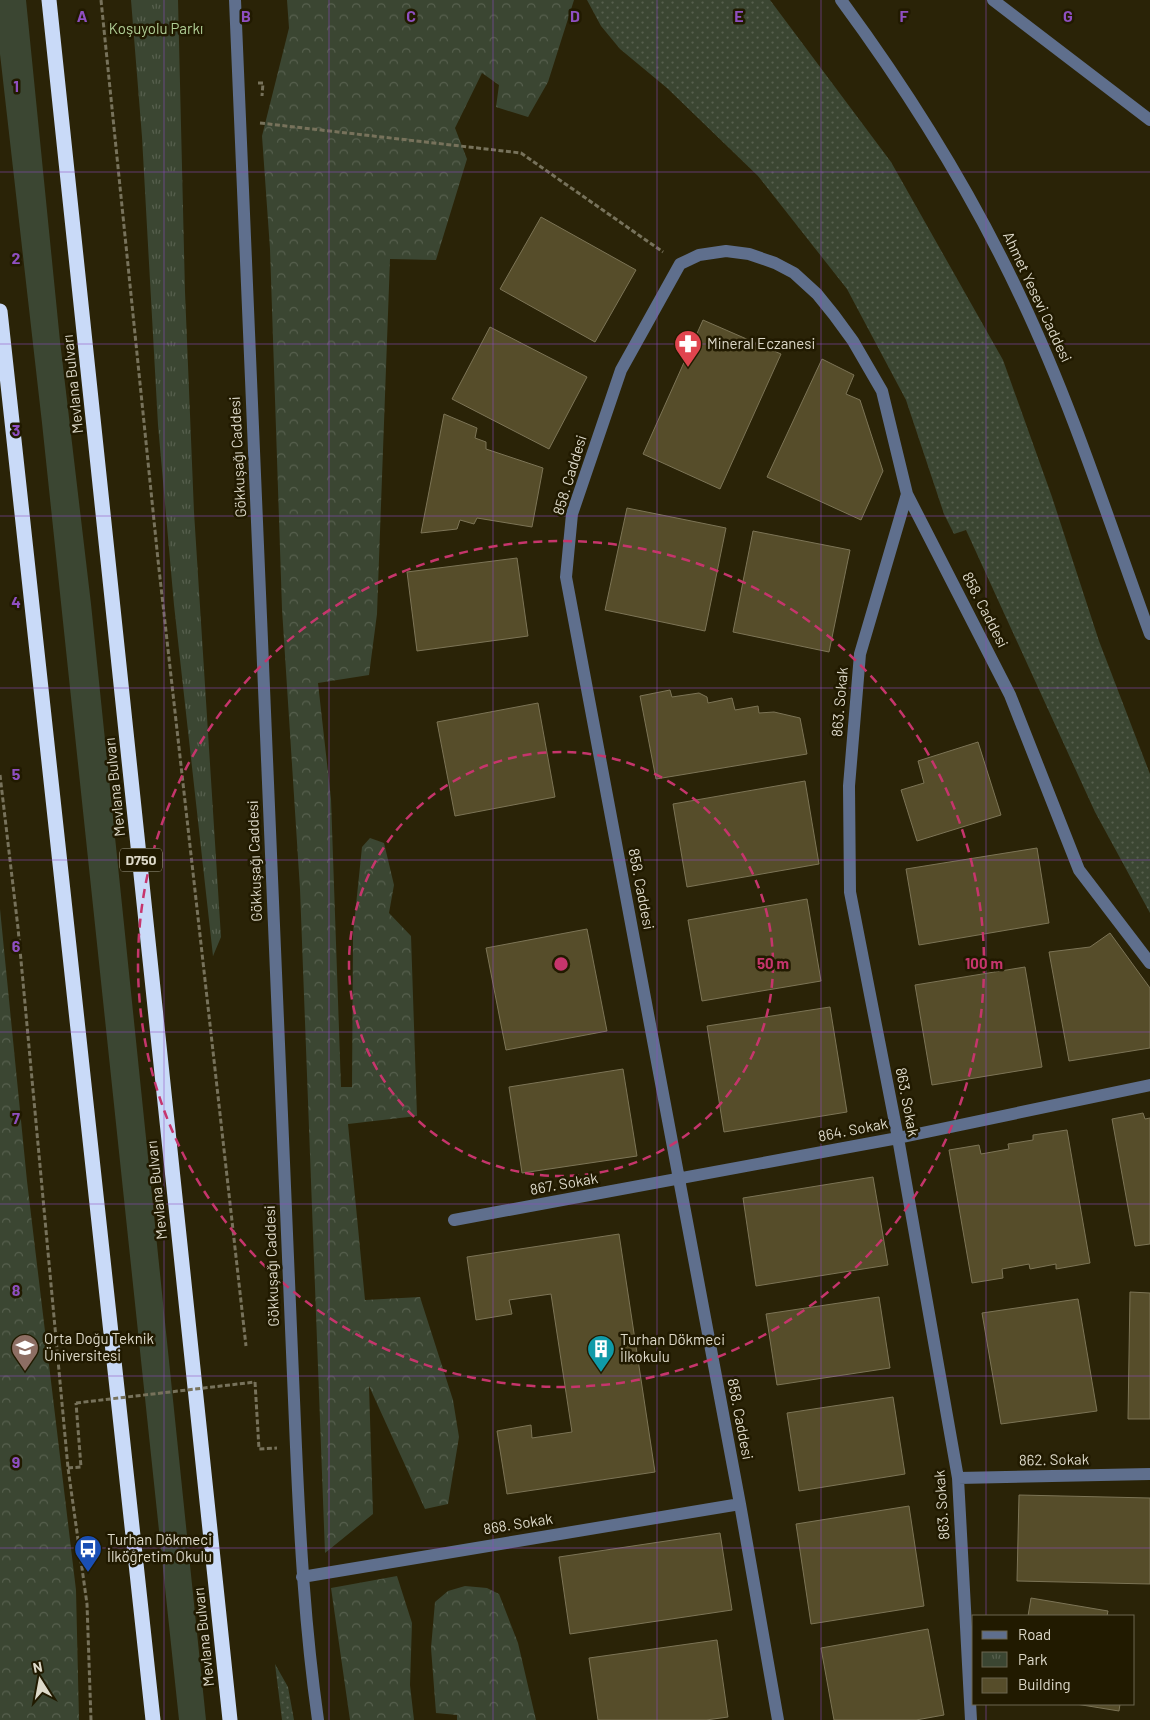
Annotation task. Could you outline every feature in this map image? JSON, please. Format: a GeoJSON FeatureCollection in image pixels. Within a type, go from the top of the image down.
{"type":"FeatureCollection","features":[{"type":"Feature","properties":{"kind":"highway","name":"Mevlana Bulvarı"},"geometry":{"type":"LineString","coordinates":[[49,0],[230,1720]]}},
{"type":"Feature","properties":{"kind":"highway"},"geometry":{"type":"LineString","coordinates":[[0,311],[153,1720]]}},
{"type":"Feature","properties":{"kind":"street","name":"Gökkuşağı Caddesi"},"geometry":{"type":"LineString","coordinates":[[235,0],[302,1577],[318,1720]]}},
{"type":"Feature","properties":{"kind":"street","name":"Ahmet Yesevi Caddesi"},"geometry":{"type":"LineString","coordinates":[[841,0],[919,112],[989,233],[1051,366],[1150,634]]}},
{"type":"Feature","properties":{"kind":"street"},"geometry":{"type":"LineString","coordinates":[[993,0],[1150,120]]}},
{"type":"Feature","properties":{"kind":"street","name":"858. Caddesi"},"geometry":{"type":"LineString","coordinates":[[778,1720],[740,1504],[566,577],[572,514],[621,370],[680,264],[699,255],[726,251],[749,254],[775,263],[794,273],[817,294],[853,341],[882,392],[907,494],[1010,695],[1079,870],[1150,963]]}},
{"type":"Feature","properties":{"kind":"street","name":"863. Sokak"},"geometry":{"type":"LineString","coordinates":[[907,494],[860,654],[849,786],[850,892],[898,1138],[958,1478],[971,1720]]}},
{"type":"Feature","properties":{"kind":"street","name":"864. Sokak"},"geometry":{"type":"LineString","coordinates":[[679,1180],[898,1138],[1150,1085]]}},
{"type":"Feature","properties":{"kind":"street","name":"867. Sokak"},"geometry":{"type":"LineString","coordinates":[[454,1220],[679,1180]]}},
{"type":"Feature","properties":{"kind":"street","name":"862. Sokak"},"geometry":{"type":"LineString","coordinates":[[958,1478],[1150,1474]]}},
{"type":"Feature","properties":{"kind":"street","name":"868. Sokak"},"geometry":{"type":"LineString","coordinates":[[302,1577],[740,1504]]}},
{"type":"Feature","properties":{"kind":"path"},"geometry":{"type":"LineString","coordinates":[[101,0],[159,569],[246,1346]]}},
{"type":"Feature","properties":{"kind":"path"},"geometry":{"type":"LineString","coordinates":[[261,99],[263,82]]}},
{"type":"Feature","properties":{"kind":"path"},"geometry":{"type":"LineString","coordinates":[[259,115],[258,123],[521,153],[680,264]]}},
{"type":"Feature","properties":{"kind":"path"},"geometry":{"type":"LineString","coordinates":[[0,775],[18,938],[68,1468],[87,1604],[91,1720]]}},
{"type":"Feature","properties":{"kind":"path"},"geometry":{"type":"LineString","coordinates":[[68,1468],[81,1467],[76,1403],[255,1382],[259,1448]]}},
{"type":"Feature","properties":{"kind":"green space"},"geometry":{"type":"Polygon","coordinates":[[[0,0],[26,0],[60,341],[91,604],[206,1720],[179,1720],[42,423],[0,54],[0,0]]]}},
{"type":"Feature","properties":{"kind":"green space","name":"Koşuyolu Parkı"},"geometry":{"type":"Polygon","coordinates":[[[131,0],[178,0],[185,292],[194,512],[221,937],[213,956],[174,605],[158,425],[142,137],[131,0]]]}},
{"type":"Feature","properties":{"kind":"green space"},"geometry":{"type":"Polygon","coordinates":[[[287,0],[574,0],[548,82],[528,117],[496,107],[499,85],[482,73],[455,128],[467,159],[436,260],[390,259],[377,614],[369,675],[318,683],[331,799],[341,1087],[352,1087],[353,934],[362,847],[370,838],[384,843],[394,885],[389,913],[411,936],[417,1116],[348,1124],[365,1300],[420,1297],[453,1400],[459,1437],[448,1504],[425,1509],[369,1386],[373,1514],[325,1553],[300,889],[282,609],[270,249],[262,136],[289,28],[287,0]]]}},
{"type":"Feature","properties":{"kind":"green space"},"geometry":{"type":"Polygon","coordinates":[[[587,0],[770,0],[891,162],[1003,360],[1052,497],[1099,641],[1150,774],[1150,913],[1095,812],[966,530],[954,534],[944,514],[906,400],[847,289],[758,176],[667,88],[620,49],[601,26],[587,0]]]}},
{"type":"Feature","properties":{"kind":"green space","name":"Orta Doğu Teknik Üniversitesi"},"geometry":{"type":"Polygon","coordinates":[[[0,909],[27,1181],[76,1590],[79,1720],[0,1720],[0,909]]]}},
{"type":"Feature","properties":{"kind":"green space"},"geometry":{"type":"Polygon","coordinates":[[[397,1576],[412,1623],[410,1685],[414,1720],[350,1720],[331,1588],[397,1576]]]}},
{"type":"Feature","properties":{"kind":"green space"},"geometry":{"type":"Polygon","coordinates":[[[465,1586],[487,1588],[499,1594],[518,1643],[536,1720],[457,1720],[457,1715],[436,1713],[431,1648],[435,1602],[448,1591],[465,1586]]]}},
{"type":"Feature","properties":{"kind":"green space"},"geometry":{"type":"Polygon","coordinates":[[[275,1664],[288,1687],[294,1720],[282,1720],[275,1664]]]}},
{"type":"Feature","properties":{"kind":"building"},"geometry":{"type":"Polygon","coordinates":[[[541,217],[636,270],[595,342],[500,289],[541,217]]]}},
{"type":"Feature","properties":{"kind":"building"},"geometry":{"type":"Polygon","coordinates":[[[703,320],[781,354],[720,489],[643,454],[703,320]]]}},
{"type":"Feature","properties":{"kind":"building"},"geometry":{"type":"Polygon","coordinates":[[[490,327],[587,377],[549,449],[452,399],[490,327]]]}},
{"type":"Feature","properties":{"kind":"building"},"geometry":{"type":"Polygon","coordinates":[[[822,359],[854,375],[846,394],[860,400],[883,471],[861,520],[767,477],[822,359]]]}},
{"type":"Feature","properties":{"kind":"building"},"geometry":{"type":"Polygon","coordinates":[[[444,414],[477,428],[475,438],[486,442],[486,449],[543,468],[532,527],[477,518],[474,524],[460,520],[457,529],[421,533],[444,414]]]}},
{"type":"Feature","properties":{"kind":"building"},"geometry":{"type":"Polygon","coordinates":[[[627,508],[726,528],[705,631],[605,610],[627,508]]]}},
{"type":"Feature","properties":{"kind":"building"},"geometry":{"type":"Polygon","coordinates":[[[753,531],[850,550],[829,652],[733,632],[753,531]]]}},
{"type":"Feature","properties":{"kind":"building"},"geometry":{"type":"Polygon","coordinates":[[[517,558],[528,636],[417,651],[407,572],[517,558]]]}},
{"type":"Feature","properties":{"kind":"building"},"geometry":{"type":"Polygon","coordinates":[[[670,690],[672,697],[699,693],[707,697],[708,703],[732,698],[735,710],[758,706],[759,713],[774,712],[800,718],[807,754],[656,779],[640,696],[670,690]]]}},
{"type":"Feature","properties":{"kind":"building"},"geometry":{"type":"Polygon","coordinates":[[[538,703],[555,797],[455,816],[437,722],[538,703]]]}},
{"type":"Feature","properties":{"kind":"building"},"geometry":{"type":"Polygon","coordinates":[[[978,742],[1001,815],[917,841],[901,790],[924,783],[918,761],[978,742]]]}},
{"type":"Feature","properties":{"kind":"building"},"geometry":{"type":"Polygon","coordinates":[[[805,781],[819,864],[687,887],[673,804],[805,781]]]}},
{"type":"Feature","properties":{"kind":"building"},"geometry":{"type":"Polygon","coordinates":[[[1037,848],[1049,923],[919,945],[906,869],[1037,848]]]}},
{"type":"Feature","properties":{"kind":"building"},"geometry":{"type":"Polygon","coordinates":[[[807,899],[821,981],[702,1001],[688,920],[807,899]]]}},
{"type":"Feature","properties":{"kind":"building"},"geometry":{"type":"Polygon","coordinates":[[[587,929],[607,1031],[506,1050],[486,948],[587,929]]]}},
{"type":"Feature","properties":{"kind":"building"},"geometry":{"type":"Polygon","coordinates":[[[1110,933],[1150,988],[1150,1048],[1069,1061],[1049,952],[1090,947],[1110,933]]]}},
{"type":"Feature","properties":{"kind":"building"},"geometry":{"type":"Polygon","coordinates":[[[1025,967],[1042,1067],[932,1085],[915,985],[1025,967]]]}},
{"type":"Feature","properties":{"kind":"building"},"geometry":{"type":"Polygon","coordinates":[[[830,1007],[847,1112],[724,1132],[707,1026],[830,1007]]]}},
{"type":"Feature","properties":{"kind":"building"},"geometry":{"type":"Polygon","coordinates":[[[623,1069],[637,1156],[522,1173],[509,1087],[623,1069]]]}},
{"type":"Feature","properties":{"kind":"building"},"geometry":{"type":"Polygon","coordinates":[[[1143,1113],[1145,1119],[1150,1118],[1150,1244],[1135,1246],[1112,1119],[1143,1113]]]}},
{"type":"Feature","properties":{"kind":"building"},"geometry":{"type":"Polygon","coordinates":[[[1067,1130],[1090,1263],[1056,1269],[1056,1264],[1030,1269],[1029,1264],[1002,1269],[1003,1278],[972,1283],[949,1150],[979,1145],[981,1154],[1009,1149],[1008,1144],[1033,1140],[1033,1135],[1067,1130]]]}},
{"type":"Feature","properties":{"kind":"building"},"geometry":{"type":"Polygon","coordinates":[[[873,1177],[888,1265],[756,1286],[743,1198],[873,1177]]]}},
{"type":"Feature","properties":{"kind":"building","name":"Turhan Dökmeci İlkokulu"},"geometry":{"type":"Polygon","coordinates":[[[619,1234],[655,1472],[507,1494],[497,1431],[531,1425],[532,1438],[572,1432],[551,1294],[509,1300],[512,1314],[476,1320],[467,1257],[619,1234]]]}},
{"type":"Feature","properties":{"kind":"building"},"geometry":{"type":"Polygon","coordinates":[[[1130,1292],[1150,1293],[1150,1419],[1128,1419],[1130,1292]]]}},
{"type":"Feature","properties":{"kind":"building"},"geometry":{"type":"Polygon","coordinates":[[[879,1297],[890,1368],[777,1385],[766,1314],[879,1297]]]}},
{"type":"Feature","properties":{"kind":"building"},"geometry":{"type":"Polygon","coordinates":[[[1078,1299],[1097,1411],[1001,1424],[982,1313],[1078,1299]]]}},
{"type":"Feature","properties":{"kind":"building"},"geometry":{"type":"Polygon","coordinates":[[[893,1397],[905,1474],[799,1491],[787,1413],[893,1397]]]}},
{"type":"Feature","properties":{"kind":"building"},"geometry":{"type":"Polygon","coordinates":[[[1019,1495],[1150,1498],[1150,1584],[1017,1581],[1019,1495]]]}},
{"type":"Feature","properties":{"kind":"building"},"geometry":{"type":"Polygon","coordinates":[[[909,1506],[924,1606],[811,1624],[796,1524],[909,1506]]]}},
{"type":"Feature","properties":{"kind":"building"},"geometry":{"type":"Polygon","coordinates":[[[720,1533],[732,1610],[570,1634],[559,1557],[720,1533]]]}},
{"type":"Feature","properties":{"kind":"building"},"geometry":{"type":"Polygon","coordinates":[[[1031,1598],[1108,1611],[1107,1615],[1028,1615],[1031,1598]]]}},
{"type":"Feature","properties":{"kind":"building"},"geometry":{"type":"Polygon","coordinates":[[[928,1629],[944,1715],[916,1720],[834,1720],[821,1648],[928,1629]]]}},
{"type":"Feature","properties":{"kind":"building"},"geometry":{"type":"Polygon","coordinates":[[[717,1640],[728,1717],[706,1720],[598,1720],[589,1658],[717,1640]]]}},
{"type":"Feature","properties":{"kind":"building"},"geometry":{"type":"Polygon","coordinates":[[[1082,1705],[1120,1705],[1119,1711],[1082,1705]]]}},
{"type":"Feature","properties":{"kind":"place","name":"Mineral Eczanesi"},"geometry":{"type":"Point","coordinates":[688,368]}},
{"type":"Feature","properties":{"kind":"place","name":"Orta Doğu Teknik Üniversitesi"},"geometry":{"type":"Point","coordinates":[25,1372]}},
{"type":"Feature","properties":{"kind":"place","name":"Turhan Dökmeci İlkokulu"},"geometry":{"type":"Point","coordinates":[601,1373]}},
{"type":"Feature","properties":{"kind":"place","name":"Turhan Dökmeci İlköğretim Okulu"},"geometry":{"type":"Point","coordinates":[88,1573]}}]}
